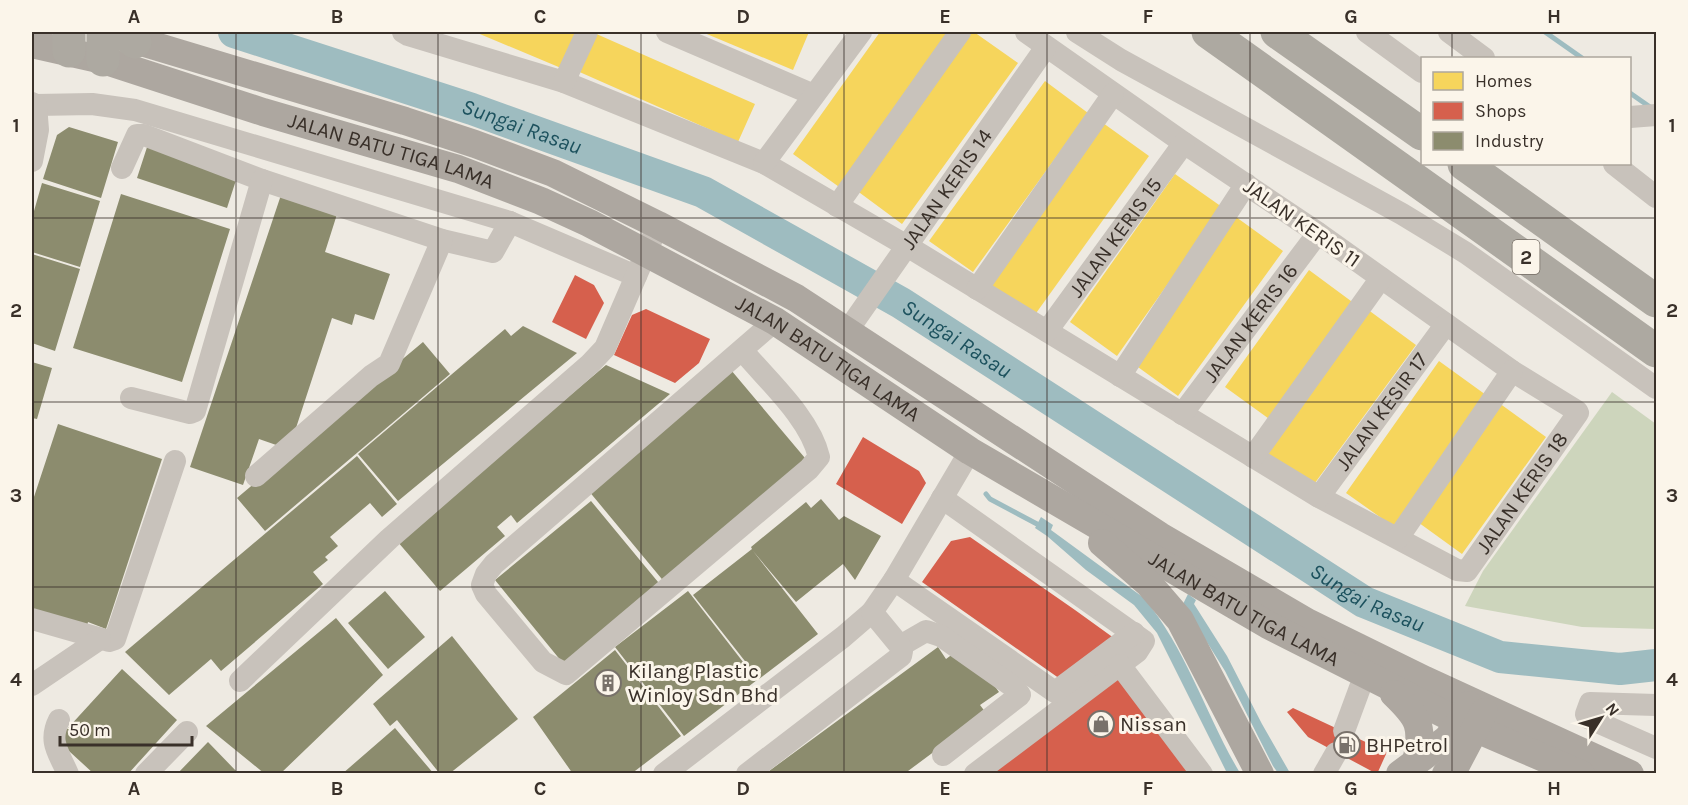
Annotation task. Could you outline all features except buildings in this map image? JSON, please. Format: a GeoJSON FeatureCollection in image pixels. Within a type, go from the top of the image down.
{"type":"FeatureCollection","features":[{"type":"Feature","properties":{"kind":"highway","name":"2"},"geometry":{"type":"LineString","coordinates":[[1208,32],[1656,351]]}},
{"type":"Feature","properties":{"kind":"highway"},"geometry":{"type":"LineString","coordinates":[[1277,32],[1421,133]]}},
{"type":"Feature","properties":{"kind":"highway"},"geometry":{"type":"LineString","coordinates":[[1295,32],[1363,92]]}},
{"type":"Feature","properties":{"kind":"highway","name":"2"},"geometry":{"type":"LineString","coordinates":[[1465,165],[1656,301]]}},
{"type":"Feature","properties":{"kind":"main road","name":"JALAN BATU TIGA LAMA"},"geometry":{"type":"LineString","coordinates":[[114,39],[263,112],[458,169],[541,201],[641,265],[775,321],[970,451],[1268,625],[1374,679],[1630,774]]}},
{"type":"Feature","properties":{"kind":"main road","name":"JALAN BATU TIGA LAMA"},"geometry":{"type":"LineString","coordinates":[[32,44],[114,39],[475,144],[553,173],[796,298],[1160,536],[1473,715],[1527,752],[1581,774]]}},
{"type":"Feature","properties":{"kind":"main road"},"geometry":{"type":"LineString","coordinates":[[1051,498],[1149,584],[1180,620],[1260,774]]}},
{"type":"Feature","properties":{"kind":"main road"},"geometry":{"type":"LineString","coordinates":[[1374,679],[1408,707],[1416,720],[1420,733],[1408,768]]}},
{"type":"Feature","properties":{"kind":"main road"},"geometry":{"type":"LineString","coordinates":[[1408,768],[1447,739],[1473,715]]}},
{"type":"Feature","properties":{"kind":"main road"},"geometry":{"type":"LineString","coordinates":[[1450,770],[1473,715]]}},
{"type":"Feature","properties":{"kind":"main road"},"geometry":{"type":"LineString","coordinates":[[1450,770],[1495,753],[1527,752]]}},
{"type":"Feature","properties":{"kind":"street"},"geometry":{"type":"LineString","coordinates":[[403,32],[564,82],[764,163],[837,206],[901,254],[977,289],[1319,497],[1398,538],[1512,371]]}},
{"type":"Feature","properties":{"kind":"street"},"geometry":{"type":"LineString","coordinates":[[564,82],[587,32]]}},
{"type":"Feature","properties":{"kind":"street"},"geometry":{"type":"LineString","coordinates":[[667,32],[814,95]]}},
{"type":"Feature","properties":{"kind":"street"},"geometry":{"type":"LineString","coordinates":[[764,163],[861,32]]}},
{"type":"Feature","properties":{"kind":"street"},"geometry":{"type":"LineString","coordinates":[[837,206],[960,32]]}},
{"type":"Feature","properties":{"kind":"street","name":"JALAN KERIS 11"},"geometry":{"type":"LineString","coordinates":[[1026,32],[1184,143],[1318,233],[1512,371],[1578,413]]}},
{"type":"Feature","properties":{"kind":"street"},"geometry":{"type":"LineString","coordinates":[[1077,32],[1122,60],[1402,214],[1466,253],[1656,388]]}},
{"type":"Feature","properties":{"kind":"street"},"geometry":{"type":"LineString","coordinates":[[1367,32],[1421,71]]}},
{"type":"Feature","properties":{"kind":"street"},"geometry":{"type":"LineString","coordinates":[[1449,32],[1483,57]]}},
{"type":"Feature","properties":{"kind":"street","name":"JALAN KERIS 14"},"geometry":{"type":"LineString","coordinates":[[848,330],[1046,47]]}},
{"type":"Feature","properties":{"kind":"street"},"geometry":{"type":"LineString","coordinates":[[977,289],[1113,94]]}},
{"type":"Feature","properties":{"kind":"street"},"geometry":{"type":"LineString","coordinates":[[32,161],[38,130],[34,104],[92,104],[135,110],[510,222],[641,265]]}},
{"type":"Feature","properties":{"kind":"street"},"geometry":{"type":"LineString","coordinates":[[1631,117],[1656,115]]}},
{"type":"Feature","properties":{"kind":"street"},"geometry":{"type":"LineString","coordinates":[[122,168],[137,135],[144,135],[262,180],[442,240],[493,252],[510,222]]}},
{"type":"Feature","properties":{"kind":"street","name":"JALAN KERIS 15"},"geometry":{"type":"LineString","coordinates":[[1047,331],[1184,143]]}},
{"type":"Feature","properties":{"kind":"street"},"geometry":{"type":"LineString","coordinates":[[1615,165],[1656,197]]}},
{"type":"Feature","properties":{"kind":"street"},"geometry":{"type":"LineString","coordinates":[[131,398],[190,413],[195,411],[262,180]]}},
{"type":"Feature","properties":{"kind":"street"},"geometry":{"type":"LineString","coordinates":[[1120,376],[1246,184]]}},
{"type":"Feature","properties":{"kind":"street"},"geometry":{"type":"LineString","coordinates":[[240,681],[389,539],[590,364],[605,348],[658,225]]}},
{"type":"Feature","properties":{"kind":"street","name":"JALAN KERIS 16"},"geometry":{"type":"LineString","coordinates":[[1182,414],[1318,233]]}},
{"type":"Feature","properties":{"kind":"street"},"geometry":{"type":"LineString","coordinates":[[256,476],[371,376],[389,364],[442,240]]}},
{"type":"Feature","properties":{"kind":"street"},"geometry":{"type":"LineString","coordinates":[[1253,457],[1381,278]]}},
{"type":"Feature","properties":{"kind":"street"},"geometry":{"type":"LineString","coordinates":[[742,350],[808,428],[816,444],[819,457],[809,469],[566,674],[543,662],[486,594],[482,585],[486,574],[494,564],[775,321]]}},
{"type":"Feature","properties":{"kind":"street","name":"JALAN KESIR 17"},"geometry":{"type":"LineString","coordinates":[[1319,497],[1446,324]]}},
{"type":"Feature","properties":{"kind":"street","name":"JALAN KERIS 18"},"geometry":{"type":"LineString","coordinates":[[1398,538],[1457,570],[1467,571],[1578,413]]}},
{"type":"Feature","properties":{"kind":"street"},"geometry":{"type":"LineString","coordinates":[[664,774],[843,637],[872,612],[894,580],[970,451]]}},
{"type":"Feature","properties":{"kind":"street"},"geometry":{"type":"LineString","coordinates":[[32,619],[100,639],[109,641],[115,639],[175,461]]}},
{"type":"Feature","properties":{"kind":"street"},"geometry":{"type":"LineString","coordinates":[[942,498],[1144,642],[1137,652],[975,774]]}},
{"type":"Feature","properties":{"kind":"street"},"geometry":{"type":"LineString","coordinates":[[894,580],[1055,692],[1134,633]]}},
{"type":"Feature","properties":{"kind":"street"},"geometry":{"type":"LineString","coordinates":[[747,774],[901,656],[900,646],[872,612]]}},
{"type":"Feature","properties":{"kind":"street"},"geometry":{"type":"LineString","coordinates":[[900,646],[926,631],[941,636],[1020,695],[943,755]]}},
{"type":"Feature","properties":{"kind":"street"},"geometry":{"type":"LineString","coordinates":[[32,685],[100,639]]}},
{"type":"Feature","properties":{"kind":"street"},"geometry":{"type":"LineString","coordinates":[[1120,664],[1202,774]]}},
{"type":"Feature","properties":{"kind":"street"},"geometry":{"type":"LineString","coordinates":[[1344,731],[1374,679]]}},
{"type":"Feature","properties":{"kind":"street"},"geometry":{"type":"LineString","coordinates":[[1656,705],[1590,703],[1586,714],[1588,718],[1656,748]]}},
{"type":"Feature","properties":{"kind":"street"},"geometry":{"type":"LineString","coordinates":[[60,720],[54,731],[53,741],[68,774]]}},
{"type":"Feature","properties":{"kind":"street"},"geometry":{"type":"LineString","coordinates":[[146,774],[187,732]]}},
{"type":"Feature","properties":{"kind":"street"},"geometry":{"type":"LineString","coordinates":[[1324,774],[1336,753]]}},
{"type":"Feature","properties":{"kind":"green space"},"geometry":{"type":"Polygon","coordinates":[[[1612,392],[1656,424],[1656,629],[1582,627],[1465,606],[1483,571],[1612,392]]]}},
{"type":"Feature","properties":{"kind":"water"},"geometry":{"type":"Polygon","coordinates":[[[1041,517],[1053,525],[1051,530],[1144,598],[1172,639],[1240,773],[1227,773],[1157,633],[1134,605],[1086,570],[1035,528],[1041,517]]]}},
{"type":"Feature","properties":{"kind":"water"},"geometry":{"type":"Polygon","coordinates":[[[1188,594],[1196,600],[1194,604],[1227,656],[1290,773],[1278,773],[1273,766],[1225,671],[1183,604],[1188,594]]]}},
{"type":"Feature","properties":{"kind":"waterway","name":"Sungai Rasau"},"geometry":{"type":"LineString","coordinates":[[234,32],[472,109],[703,192],[901,303],[1364,602],[1500,657],[1620,669],[1656,665]]}},
{"type":"Feature","properties":{"kind":"waterway"},"geometry":{"type":"LineString","coordinates":[[1545,32],[1581,57]]}},
{"type":"Feature","properties":{"kind":"waterway"},"geometry":{"type":"LineString","coordinates":[[1631,94],[1650,107]]}},
{"type":"Feature","properties":{"kind":"waterway"},"geometry":{"type":"LineString","coordinates":[[986,494],[990,499],[1037,524]]}},
{"type":"Feature","properties":{"kind":"place","name":"Kilang Plastic Winloy Sdn Bhd"},"geometry":{"type":"Point","coordinates":[608,683]}},
{"type":"Feature","properties":{"kind":"place","name":"Nissan"},"geometry":{"type":"Point","coordinates":[1101,724]}},
{"type":"Feature","properties":{"kind":"place","name":"BHPetrol"},"geometry":{"type":"Point","coordinates":[1347,745]}}]}
